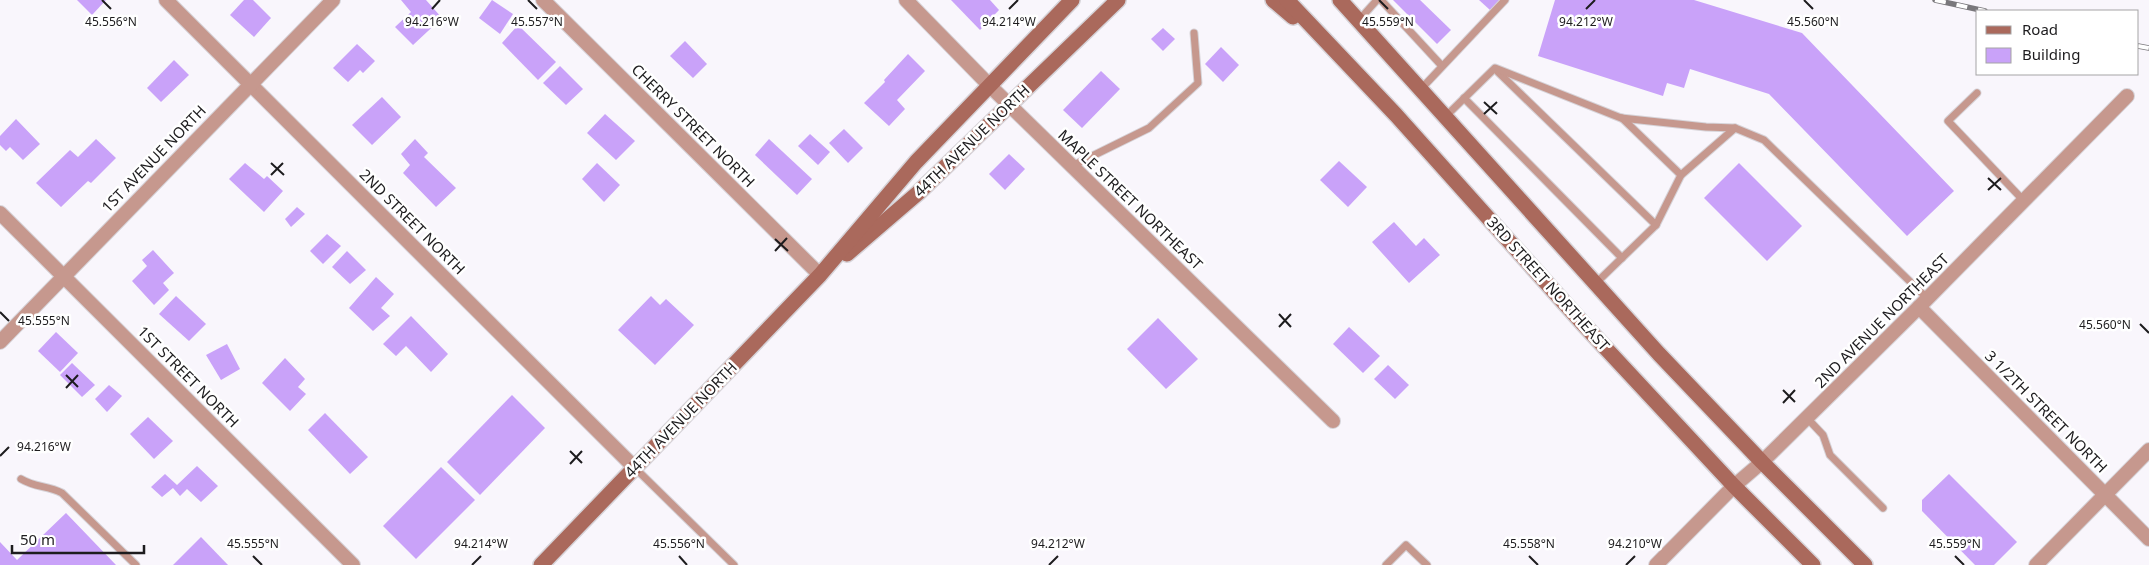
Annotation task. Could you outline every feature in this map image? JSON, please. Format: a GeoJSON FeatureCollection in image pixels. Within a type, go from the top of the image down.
{"type":"FeatureCollection","features":[{"type":"Feature","properties":{"kind":"main road","name":"44TH AVENUE NORTH"},"geometry":{"type":"LineString","coordinates":[[541,565],[820,275],[916,162],[1072,0]]}},
{"type":"Feature","properties":{"kind":"main road","name":"44TH AVENUE NORTH"},"geometry":{"type":"LineString","coordinates":[[820,275],[884,223],[1052,65],[1118,0]]}},
{"type":"Feature","properties":{"kind":"main road"},"geometry":{"type":"LineString","coordinates":[[1052,65],[1127,0]]}},
{"type":"Feature","properties":{"kind":"main road"},"geometry":{"type":"LineString","coordinates":[[1273,0],[1381,99]]}},
{"type":"Feature","properties":{"kind":"main road","name":"3RD STREET NORTHEAST"},"geometry":{"type":"LineString","coordinates":[[1287,0],[1381,99],[1584,326],[1734,486],[1813,565]]}},
{"type":"Feature","properties":{"kind":"main road"},"geometry":{"type":"LineString","coordinates":[[1342,0],[1595,284],[1762,462],[1865,565]]}},
{"type":"Feature","properties":{"kind":"street","name":"2ND STREET NORTH"},"geometry":{"type":"LineString","coordinates":[[166,0],[635,468]]}},
{"type":"Feature","properties":{"kind":"street","name":"1ST AVENUE NORTH"},"geometry":{"type":"LineString","coordinates":[[0,342],[333,0]]}},
{"type":"Feature","properties":{"kind":"street","name":"CHERRY STREET NORTH"},"geometry":{"type":"LineString","coordinates":[[543,0],[820,275]]}},
{"type":"Feature","properties":{"kind":"street","name":"MAPLE STREET NORTHEAST"},"geometry":{"type":"LineString","coordinates":[[906,0],[990,86],[1333,421]]}},
{"type":"Feature","properties":{"kind":"street","name":"2ND AVENUE NORTHEAST"},"geometry":{"type":"LineString","coordinates":[[1656,565],[1734,486],[1762,462],[1923,303],[2127,96]]}},
{"type":"Feature","properties":{"kind":"street","name":"1ST STREET NORTH"},"geometry":{"type":"LineString","coordinates":[[0,212],[353,565]]}},
{"type":"Feature","properties":{"kind":"street","name":"3 1/2TH STREET NORTH"},"geometry":{"type":"LineString","coordinates":[[1923,303],[2149,539]]}},
{"type":"Feature","properties":{"kind":"street"},"geometry":{"type":"LineString","coordinates":[[2036,565],[2149,450]]}},
{"type":"Feature","properties":{"kind":"lane"},"geometry":{"type":"LineString","coordinates":[[1359,20],[1377,0]]}},
{"type":"Feature","properties":{"kind":"lane"},"geometry":{"type":"LineString","coordinates":[[1382,0],[1442,66]]}},
{"type":"Feature","properties":{"kind":"lane"},"geometry":{"type":"LineString","coordinates":[[1421,89],[1505,0]]}},
{"type":"Feature","properties":{"kind":"lane"},"geometry":{"type":"LineString","coordinates":[[1072,166],[1149,128],[1198,83],[1194,33]]}},
{"type":"Feature","properties":{"kind":"lane"},"geometry":{"type":"LineString","coordinates":[[1445,117],[1495,68]]}},
{"type":"Feature","properties":{"kind":"lane"},"geometry":{"type":"LineString","coordinates":[[1495,68],[1621,118],[1706,127],[1735,128],[1764,140],[1923,303]]}},
{"type":"Feature","properties":{"kind":"lane"},"geometry":{"type":"LineString","coordinates":[[1495,68],[1656,225]]}},
{"type":"Feature","properties":{"kind":"lane"},"geometry":{"type":"LineString","coordinates":[[1977,93],[1948,121],[2024,201]]}},
{"type":"Feature","properties":{"kind":"lane"},"geometry":{"type":"LineString","coordinates":[[1464,98],[1622,258]]}},
{"type":"Feature","properties":{"kind":"lane"},"geometry":{"type":"LineString","coordinates":[[1621,118],[1681,175]]}},
{"type":"Feature","properties":{"kind":"lane"},"geometry":{"type":"LineString","coordinates":[[1595,284],[1656,225],[1681,175],[1735,128]]}},
{"type":"Feature","properties":{"kind":"lane"},"geometry":{"type":"LineString","coordinates":[[1807,418],[1823,435],[1830,455],[1883,508]]}},
{"type":"Feature","properties":{"kind":"lane"},"geometry":{"type":"LineString","coordinates":[[635,468],[734,565]]}},
{"type":"Feature","properties":{"kind":"lane"},"geometry":{"type":"LineString","coordinates":[[21,480],[33,486],[54,489],[62,493],[136,565]]}},
{"type":"Feature","properties":{"kind":"lane"},"geometry":{"type":"LineString","coordinates":[[1386,565],[1406,545],[1427,565]]}},
{"type":"Feature","properties":{"kind":"building"},"geometry":{"type":"Polygon","coordinates":[[[77,0],[106,0],[92,15],[77,0]]]}},
{"type":"Feature","properties":{"kind":"building"},"geometry":{"type":"Polygon","coordinates":[[[244,0],[253,0],[271,18],[254,37],[230,15],[244,0]]]}},
{"type":"Feature","properties":{"kind":"building"},"geometry":{"type":"Polygon","coordinates":[[[401,0],[426,0],[442,18],[413,45],[395,27],[411,12],[401,0]]]}},
{"type":"Feature","properties":{"kind":"building"},"geometry":{"type":"Polygon","coordinates":[[[492,0],[513,14],[500,34],[479,18],[492,0]]]}},
{"type":"Feature","properties":{"kind":"building"},"geometry":{"type":"Polygon","coordinates":[[[951,0],[990,0],[999,10],[980,30],[951,0]]]}},
{"type":"Feature","properties":{"kind":"building"},"geometry":{"type":"Polygon","coordinates":[[[1393,0],[1420,0],[1451,30],[1437,44],[1393,0]]]}},
{"type":"Feature","properties":{"kind":"building"},"geometry":{"type":"Polygon","coordinates":[[[1479,0],[1500,0],[1490,10],[1479,0]]]}},
{"type":"Feature","properties":{"kind":"building"},"geometry":{"type":"Polygon","coordinates":[[[1555,0],[1694,0],[1802,33],[1954,191],[1907,236],[1769,94],[1690,69],[1684,88],[1667,83],[1663,96],[1538,56],[1555,0]]]}},
{"type":"Feature","properties":{"kind":"building"},"geometry":{"type":"Polygon","coordinates":[[[518,25],[556,62],[538,80],[502,43],[518,25]]]}},
{"type":"Feature","properties":{"kind":"building"},"geometry":{"type":"Polygon","coordinates":[[[1163,28],[1175,39],[1163,51],[1151,39],[1163,28]]]}},
{"type":"Feature","properties":{"kind":"building"},"geometry":{"type":"Polygon","coordinates":[[[685,41],[707,64],[693,78],[670,56],[685,41]]]}},
{"type":"Feature","properties":{"kind":"building"},"geometry":{"type":"Polygon","coordinates":[[[357,44],[375,61],[363,73],[360,70],[348,82],[333,68],[357,44]]]}},
{"type":"Feature","properties":{"kind":"building"},"geometry":{"type":"Polygon","coordinates":[[[1221,47],[1239,65],[1223,82],[1205,64],[1221,47]]]}},
{"type":"Feature","properties":{"kind":"building"},"geometry":{"type":"Polygon","coordinates":[[[908,54],[925,71],[897,100],[905,109],[889,126],[864,103],[885,82],[884,80],[908,54]]]}},
{"type":"Feature","properties":{"kind":"building"},"geometry":{"type":"Polygon","coordinates":[[[174,60],[189,75],[161,102],[147,88],[174,60]]]}},
{"type":"Feature","properties":{"kind":"building"},"geometry":{"type":"Polygon","coordinates":[[[560,66],[583,89],[566,105],[543,83],[560,66]]]}},
{"type":"Feature","properties":{"kind":"building"},"geometry":{"type":"Polygon","coordinates":[[[1101,71],[1120,89],[1082,128],[1063,110],[1101,71]]]}},
{"type":"Feature","properties":{"kind":"building"},"geometry":{"type":"Polygon","coordinates":[[[382,97],[401,117],[372,145],[352,125],[382,97]]]}},
{"type":"Feature","properties":{"kind":"building"},"geometry":{"type":"Polygon","coordinates":[[[605,114],[635,141],[616,160],[587,133],[605,114]]]}},
{"type":"Feature","properties":{"kind":"building"},"geometry":{"type":"Polygon","coordinates":[[[16,119],[40,144],[23,160],[10,147],[6,151],[0,145],[0,136],[16,119]]]}},
{"type":"Feature","properties":{"kind":"building"},"geometry":{"type":"Polygon","coordinates":[[[844,129],[863,148],[848,163],[829,143],[844,129]]]}},
{"type":"Feature","properties":{"kind":"building"},"geometry":{"type":"Polygon","coordinates":[[[810,134],[830,152],[818,165],[798,146],[810,134]]]}},
{"type":"Feature","properties":{"kind":"building"},"geometry":{"type":"Polygon","coordinates":[[[96,139],[116,158],[91,183],[88,181],[61,207],[36,183],[70,150],[78,157],[96,139]]]}},
{"type":"Feature","properties":{"kind":"building"},"geometry":{"type":"Polygon","coordinates":[[[415,139],[428,153],[424,157],[456,188],[436,207],[403,173],[410,165],[401,154],[415,139]]]}},
{"type":"Feature","properties":{"kind":"building"},"geometry":{"type":"Polygon","coordinates":[[[769,139],[812,179],[797,195],[755,155],[769,139]]]}},
{"type":"Feature","properties":{"kind":"building"},"geometry":{"type":"Polygon","coordinates":[[[1009,154],[1025,169],[1005,190],[989,174],[1009,154]]]}},
{"type":"Feature","properties":{"kind":"building"},"geometry":{"type":"Polygon","coordinates":[[[1339,161],[1367,187],[1348,207],[1320,180],[1339,161]]]}},
{"type":"Feature","properties":{"kind":"building"},"geometry":{"type":"Polygon","coordinates":[[[245,163],[264,179],[267,176],[283,191],[264,212],[229,179],[245,163]]]}},
{"type":"Feature","properties":{"kind":"building"},"geometry":{"type":"Polygon","coordinates":[[[597,163],[620,185],[604,202],[582,179],[597,163]]]}},
{"type":"Feature","properties":{"kind":"building"},"geometry":{"type":"Polygon","coordinates":[[[1739,163],[1802,226],[1767,261],[1704,198],[1739,163]]]}},
{"type":"Feature","properties":{"kind":"building"},"geometry":{"type":"Polygon","coordinates":[[[297,207],[305,214],[291,227],[285,219],[297,207]]]}},
{"type":"Feature","properties":{"kind":"building"},"geometry":{"type":"Polygon","coordinates":[[[1394,222],[1416,246],[1424,238],[1440,255],[1409,283],[1372,242],[1394,222]]]}},
{"type":"Feature","properties":{"kind":"building"},"geometry":{"type":"Polygon","coordinates":[[[327,234],[341,246],[323,264],[310,251],[327,234]]]}},
{"type":"Feature","properties":{"kind":"building"},"geometry":{"type":"Polygon","coordinates":[[[153,250],[174,273],[163,283],[169,290],[154,305],[132,281],[147,266],[142,260],[153,250]]]}},
{"type":"Feature","properties":{"kind":"building"},"geometry":{"type":"Polygon","coordinates":[[[347,251],[366,270],[350,284],[332,267],[347,251]]]}},
{"type":"Feature","properties":{"kind":"building"},"geometry":{"type":"Polygon","coordinates":[[[376,277],[394,294],[381,308],[390,316],[373,331],[349,308],[376,277]]]}},
{"type":"Feature","properties":{"kind":"building"},"geometry":{"type":"Polygon","coordinates":[[[176,296],[206,324],[189,341],[159,314],[176,296]]]}},
{"type":"Feature","properties":{"kind":"building"},"geometry":{"type":"Polygon","coordinates":[[[651,296],[660,305],[666,299],[694,325],[655,365],[618,330],[651,296]]]}},
{"type":"Feature","properties":{"kind":"building"},"geometry":{"type":"Polygon","coordinates":[[[411,316],[448,354],[431,372],[406,346],[396,356],[383,344],[411,316]]]}},
{"type":"Feature","properties":{"kind":"building"},"geometry":{"type":"Polygon","coordinates":[[[1158,318],[1198,359],[1166,389],[1127,349],[1158,318]]]}},
{"type":"Feature","properties":{"kind":"building"},"geometry":{"type":"Polygon","coordinates":[[[1349,327],[1380,356],[1363,373],[1333,344],[1349,327]]]}},
{"type":"Feature","properties":{"kind":"building"},"geometry":{"type":"Polygon","coordinates":[[[56,332],[78,353],[60,372],[38,351],[56,332]]]}},
{"type":"Feature","properties":{"kind":"building"},"geometry":{"type":"Polygon","coordinates":[[[227,344],[240,369],[221,380],[206,355],[227,344]]]}},
{"type":"Feature","properties":{"kind":"building"},"geometry":{"type":"Polygon","coordinates":[[[285,358],[305,379],[298,387],[306,394],[290,411],[262,383],[285,358]]]}},
{"type":"Feature","properties":{"kind":"building"},"geometry":{"type":"Polygon","coordinates":[[[72,363],[95,385],[82,397],[60,375],[72,363]]]}},
{"type":"Feature","properties":{"kind":"building"},"geometry":{"type":"Polygon","coordinates":[[[1388,365],[1409,385],[1395,399],[1374,379],[1388,365]]]}},
{"type":"Feature","properties":{"kind":"building"},"geometry":{"type":"Polygon","coordinates":[[[109,385],[122,396],[107,412],[95,399],[109,385]]]}},
{"type":"Feature","properties":{"kind":"building"},"geometry":{"type":"Polygon","coordinates":[[[512,395],[545,428],[480,495],[447,462],[512,395]]]}},
{"type":"Feature","properties":{"kind":"building"},"geometry":{"type":"Polygon","coordinates":[[[325,413],[368,457],[350,474],[308,430],[325,413]]]}},
{"type":"Feature","properties":{"kind":"building"},"geometry":{"type":"Polygon","coordinates":[[[148,417],[173,441],[154,459],[130,434],[148,417]]]}},
{"type":"Feature","properties":{"kind":"building"},"geometry":{"type":"Polygon","coordinates":[[[197,466],[218,486],[201,502],[187,489],[180,496],[173,488],[162,497],[151,487],[165,474],[177,485],[197,466]]]}},
{"type":"Feature","properties":{"kind":"building"},"geometry":{"type":"Polygon","coordinates":[[[441,467],[475,500],[416,559],[383,526],[441,467]]]}},
{"type":"Feature","properties":{"kind":"building"},"geometry":{"type":"Polygon","coordinates":[[[1949,474],[2017,542],[1994,565],[1975,565],[1922,511],[1922,500],[1949,474]]]}},
{"type":"Feature","properties":{"kind":"building"},"geometry":{"type":"Polygon","coordinates":[[[66,513],[116,565],[0,565],[0,542],[17,560],[66,513]]]}},
{"type":"Feature","properties":{"kind":"building"},"geometry":{"type":"Polygon","coordinates":[[[201,537],[228,565],[173,565],[201,537]]]}},
{"type":"Feature","properties":{"kind":"railway"},"geometry":{"type":"LineString","coordinates":[[1935,0],[1980,10]]}},
{"type":"Feature","properties":{"kind":"railway"},"geometry":{"type":"LineString","coordinates":[[2139,46],[2149,48]]}}]}
